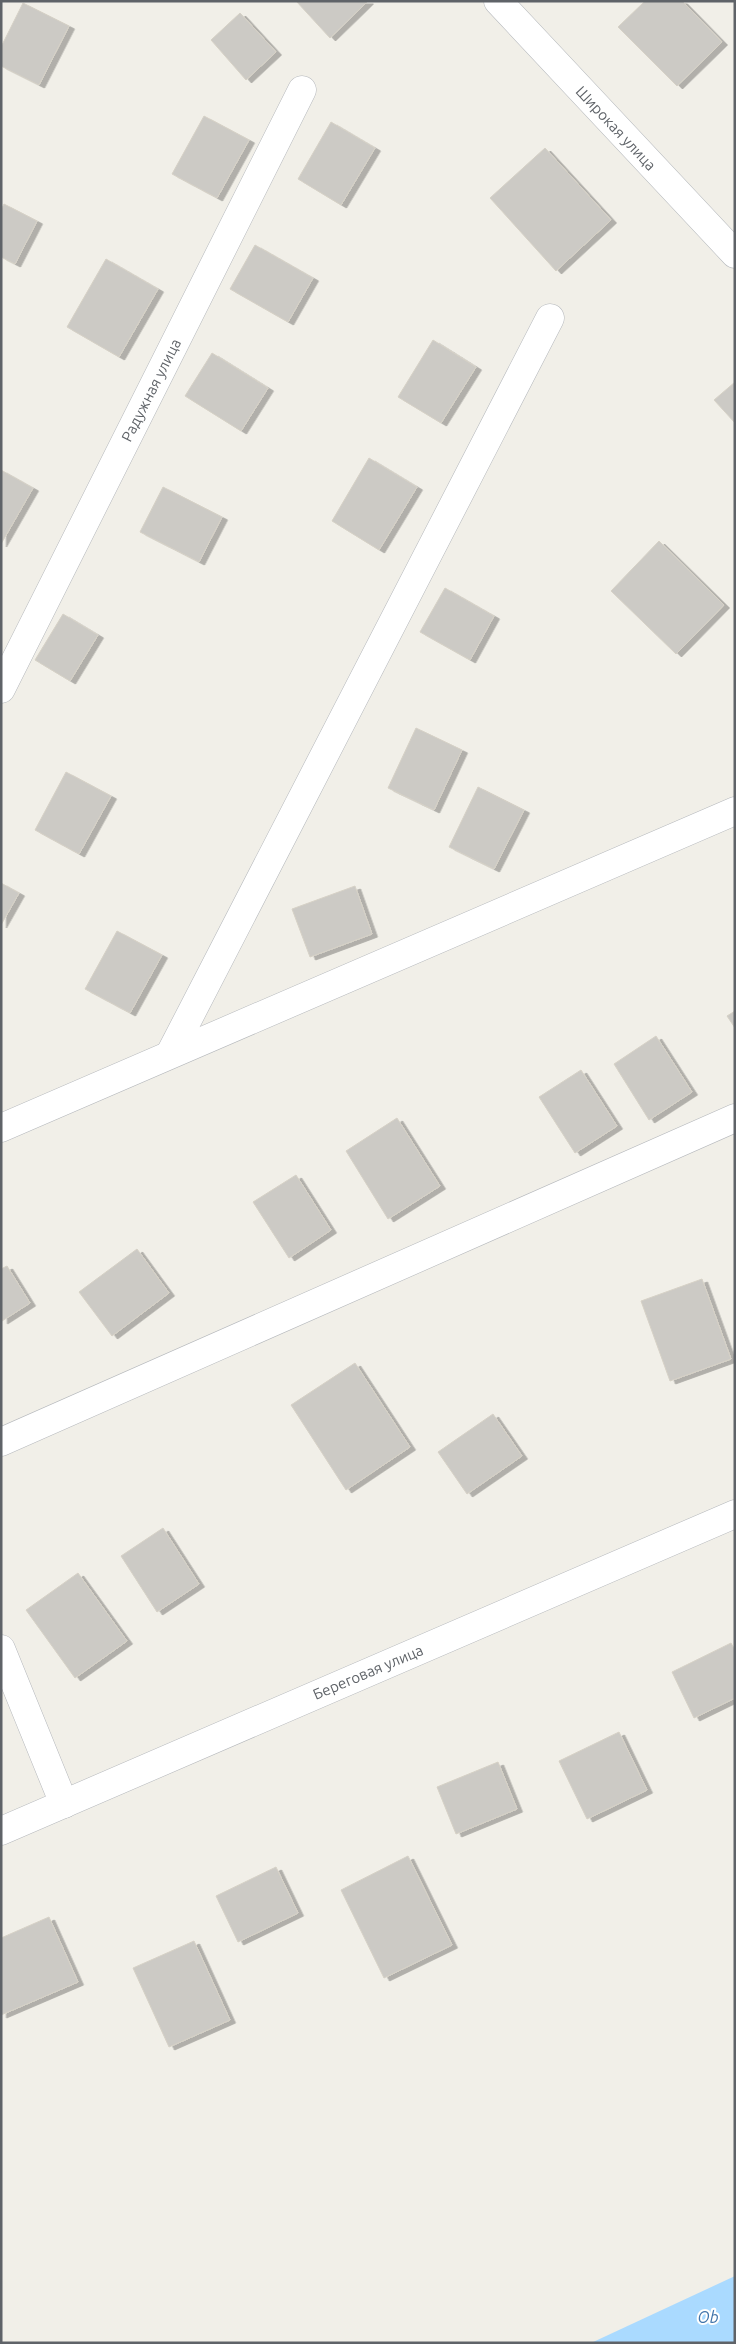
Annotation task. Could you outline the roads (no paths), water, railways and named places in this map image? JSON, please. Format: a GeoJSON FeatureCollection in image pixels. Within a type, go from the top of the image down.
{"type":"FeatureCollection","features":[{"type":"Feature","properties":{"kind":"street","name":"Широкая улица"},"geometry":{"type":"LineString","coordinates":[[498,1],[735,254]]}},
{"type":"Feature","properties":{"kind":"street","name":"Радужная улица"},"geometry":{"type":"LineString","coordinates":[[1,689],[302,90]]}},
{"type":"Feature","properties":{"kind":"street"},"geometry":{"type":"LineString","coordinates":[[170,1054],[550,318]]}},
{"type":"Feature","properties":{"kind":"street"},"geometry":{"type":"LineString","coordinates":[[1,1128],[735,811]]}},
{"type":"Feature","properties":{"kind":"street"},"geometry":{"type":"LineString","coordinates":[[1,1442],[735,1118]]}},
{"type":"Feature","properties":{"kind":"street","name":"Береговая улица"},"geometry":{"type":"LineString","coordinates":[[1,1831],[735,1514]]}},
{"type":"Feature","properties":{"kind":"street"},"geometry":{"type":"LineString","coordinates":[[1,1649],[64,1804]]}},
{"type":"Feature","properties":{"kind":"water","name":"Ob"},"geometry":{"type":"Polygon","coordinates":[[[735,2276],[735,2343],[591,2343],[735,2276]]]}}]}
